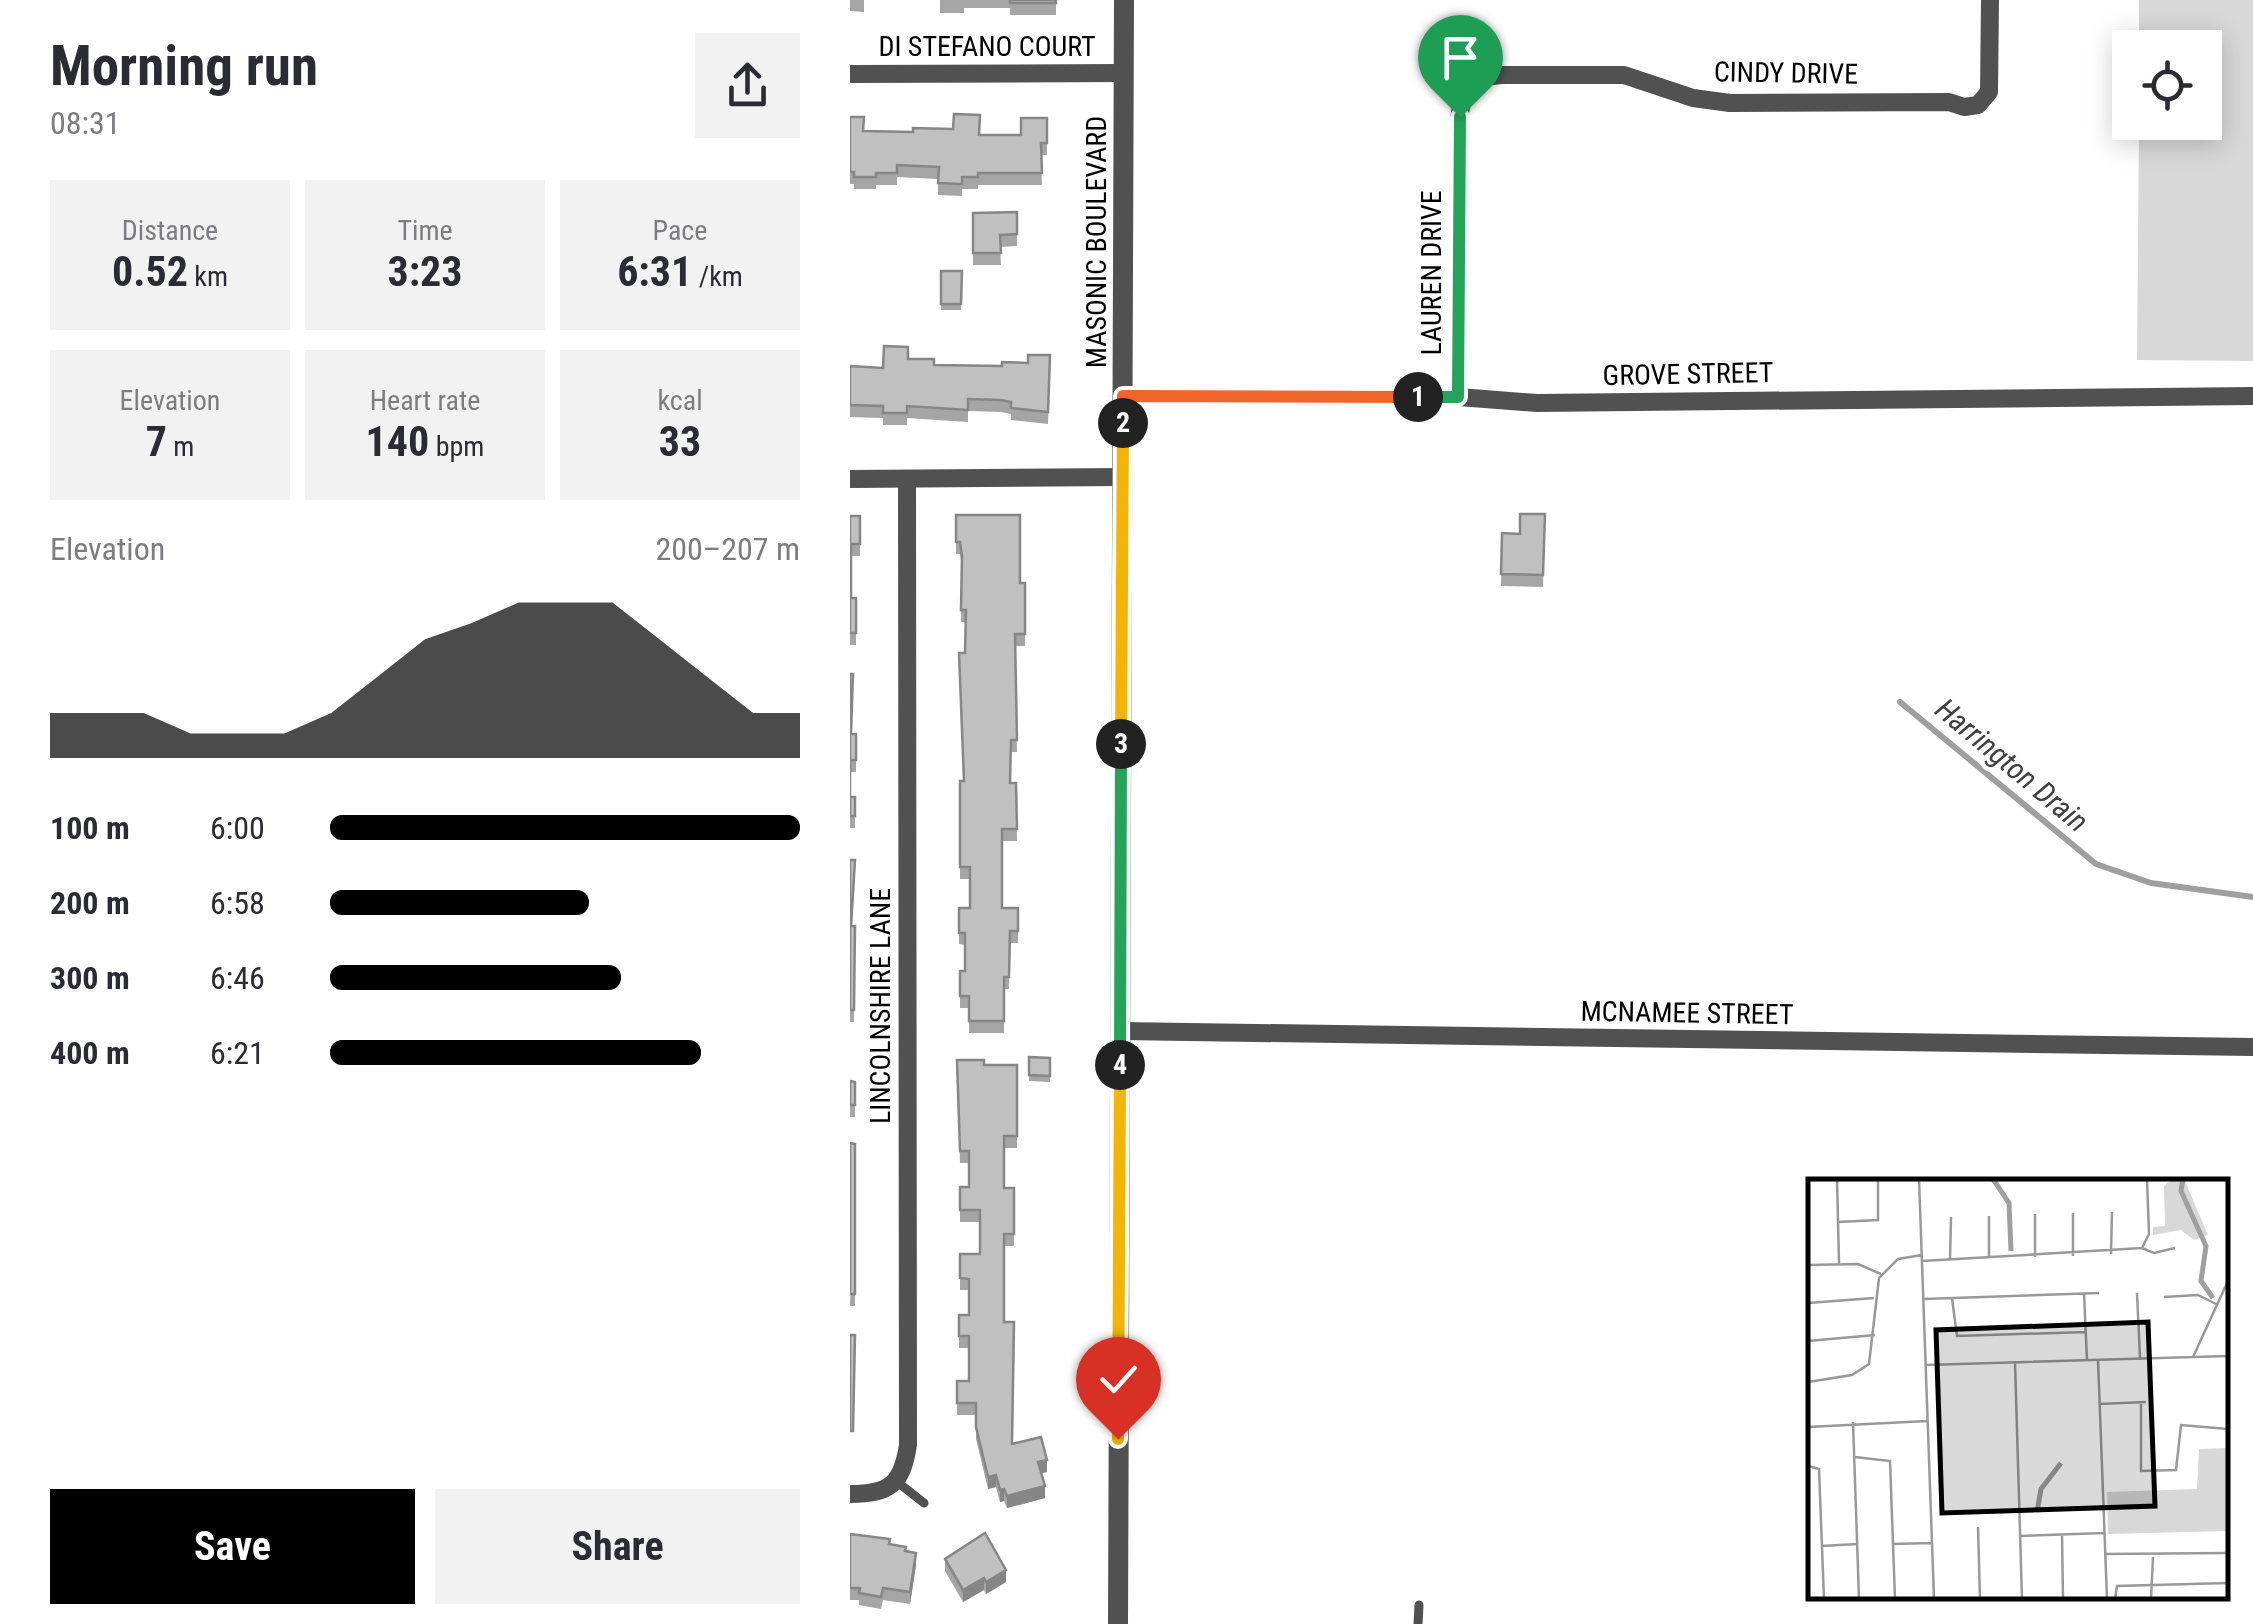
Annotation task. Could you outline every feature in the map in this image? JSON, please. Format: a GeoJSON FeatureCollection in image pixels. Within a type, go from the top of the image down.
{"type":"FeatureCollection","features":[{"type":"Feature","properties":{"kind":"street","name":"MASONIC BOULEVARD"},"geometry":{"type":"LineString","coordinates":[[1118,1624],[1124,0]]}},
{"type":"Feature","properties":{"kind":"street","name":"CINDY DRIVE"},"geometry":{"type":"LineString","coordinates":[[1476,78],[1624,75],[1693,98],[1730,103],[1978,105],[1989,92],[1990,0]]}},
{"type":"Feature","properties":{"kind":"street"},"geometry":{"type":"LineString","coordinates":[[1461,36],[1476,78]]}},
{"type":"Feature","properties":{"kind":"street","name":"DI STEFANO COURT"},"geometry":{"type":"LineString","coordinates":[[850,74],[1123,74]]}},
{"type":"Feature","properties":{"kind":"street","name":"LAUREN DRIVE"},"geometry":{"type":"LineString","coordinates":[[1458,397],[1460,117],[1464,93],[1476,78]]}},
{"type":"Feature","properties":{"kind":"street","name":"GROVE STREET"},"geometry":{"type":"LineString","coordinates":[[1123,396],[1458,397],[1536,402],[2253,396]]}},
{"type":"Feature","properties":{"kind":"street"},"geometry":{"type":"LineString","coordinates":[[850,479],[1123,477]]}},
{"type":"Feature","properties":{"kind":"street","name":"LINCOLNSHIRE LANE"},"geometry":{"type":"LineString","coordinates":[[896,1482],[905,1464],[908,1445],[907,478]]}},
{"type":"Feature","properties":{"kind":"street","name":"MCNAMEE STREET"},"geometry":{"type":"LineString","coordinates":[[1120,1032],[2253,1047]]}},
{"type":"Feature","properties":{"kind":"street"},"geometry":{"type":"LineString","coordinates":[[850,1494],[872,1494],[896,1482]]}},
{"type":"Feature","properties":{"kind":"lane"},"geometry":{"type":"LineString","coordinates":[[896,1482],[924,1503]]}},
{"type":"Feature","properties":{"kind":"lane"},"geometry":{"type":"LineString","coordinates":[[1418,1624],[1419,1604]]}},
{"type":"Feature","properties":{"kind":"shaded area"},"geometry":{"type":"Polygon","coordinates":[[[2139,0],[2253,0],[2253,361],[2137,360],[2139,140],[2222,140],[2222,30],[2139,30],[2139,0]]]}},
{"type":"Feature","properties":{"kind":"building"},"geometry":{"type":"Polygon","coordinates":[[[1056,0],[1056,3],[1010,3],[1056,0]]]}},
{"type":"Feature","properties":{"kind":"building"},"geometry":{"type":"Polygon","coordinates":[[[954,114],[980,115],[979,135],[1021,135],[1021,118],[1047,118],[1047,143],[1041,143],[1042,173],[978,173],[978,177],[962,177],[962,184],[938,183],[939,167],[897,165],[897,173],[876,173],[876,177],[854,177],[854,172],[850,172],[850,117],[864,117],[863,131],[913,132],[913,128],[953,129],[954,114]]]}},
{"type":"Feature","properties":{"kind":"building"},"geometry":{"type":"Polygon","coordinates":[[[1017,212],[1017,234],[1000,235],[1001,253],[973,253],[973,213],[1017,212]]]}},
{"type":"Feature","properties":{"kind":"building"},"geometry":{"type":"Polygon","coordinates":[[[941,271],[962,271],[961,304],[941,304],[941,271]]]}},
{"type":"Feature","properties":{"kind":"building"},"geometry":{"type":"Polygon","coordinates":[[[884,346],[908,347],[908,359],[934,359],[934,365],[1002,366],[1002,362],[1028,363],[1028,355],[1050,355],[1048,412],[1011,408],[1011,402],[1001,400],[968,399],[968,410],[907,406],[907,413],[883,413],[883,406],[850,405],[850,366],[883,368],[884,346]]]}},
{"type":"Feature","properties":{"kind":"building"},"geometry":{"type":"Polygon","coordinates":[[[1520,514],[1545,514],[1543,575],[1501,574],[1502,533],[1520,534],[1520,514]]]}},
{"type":"Feature","properties":{"kind":"building"},"geometry":{"type":"Polygon","coordinates":[[[956,515],[1020,515],[1025,634],[1015,634],[1017,740],[1011,740],[1010,783],[1016,783],[1017,829],[1002,829],[1002,908],[1018,908],[1018,931],[1010,931],[1004,1021],[969,1021],[969,996],[960,996],[960,971],[965,971],[965,933],[959,933],[959,908],[970,908],[970,867],[960,867],[960,781],[964,781],[959,653],[965,653],[966,610],[961,610],[962,556],[960,542],[956,542],[956,515]]]}},
{"type":"Feature","properties":{"kind":"building"},"geometry":{"type":"Polygon","coordinates":[[[850,516],[860,516],[860,544],[851,544],[851,598],[856,598],[856,633],[850,633],[850,516]]]}},
{"type":"Feature","properties":{"kind":"building"},"geometry":{"type":"Polygon","coordinates":[[[850,674],[851,734],[856,734],[856,760],[850,760],[850,674]]]}},
{"type":"Feature","properties":{"kind":"building"},"geometry":{"type":"Polygon","coordinates":[[[850,797],[855,797],[855,816],[850,816],[850,797]]]}},
{"type":"Feature","properties":{"kind":"building"},"geometry":{"type":"Polygon","coordinates":[[[850,860],[855,860],[851,926],[855,926],[854,1010],[850,1010],[850,860]]]}},
{"type":"Feature","properties":{"kind":"building"},"geometry":{"type":"Polygon","coordinates":[[[1029,1057],[1050,1058],[1050,1076],[1029,1075],[1029,1057]]]}},
{"type":"Feature","properties":{"kind":"building"},"geometry":{"type":"Polygon","coordinates":[[[957,1060],[1017,1065],[1017,1136],[1004,1136],[1004,1188],[1014,1188],[1014,1234],[1004,1234],[1004,1322],[1014,1322],[1012,1444],[1041,1437],[1047,1460],[1038,1462],[1045,1486],[1007,1496],[1004,1489],[1000,1490],[996,1475],[988,1477],[976,1427],[976,1403],[957,1403],[957,1381],[969,1381],[969,1336],[959,1336],[959,1315],[969,1315],[969,1279],[960,1278],[960,1254],[980,1254],[980,1210],[960,1210],[960,1187],[969,1187],[969,1151],[960,1151],[957,1060]]]}},
{"type":"Feature","properties":{"kind":"building"},"geometry":{"type":"Polygon","coordinates":[[[850,1081],[855,1082],[855,1105],[850,1105],[850,1081]]]}},
{"type":"Feature","properties":{"kind":"building"},"geometry":{"type":"Polygon","coordinates":[[[850,1143],[855,1144],[855,1294],[850,1294],[850,1143]]]}},
{"type":"Feature","properties":{"kind":"building"},"geometry":{"type":"Polygon","coordinates":[[[850,1335],[855,1335],[853,1431],[850,1431],[850,1335]]]}},
{"type":"Feature","properties":{"kind":"building"},"geometry":{"type":"Polygon","coordinates":[[[985,1533],[1006,1570],[963,1590],[945,1559],[985,1533]]]}},
{"type":"Feature","properties":{"kind":"building"},"geometry":{"type":"Polygon","coordinates":[[[850,1534],[890,1539],[889,1544],[916,1553],[910,1592],[883,1588],[881,1597],[850,1588],[850,1534]]]}},
{"type":"Feature","properties":{"kind":"waterway","name":"Harrington Drain"},"geometry":{"type":"LineString","coordinates":[[1900,702],[2096,864],[2151,883],[2253,897]]}},
{"type":"Feature","properties":{"kind":"route"},"geometry":{"type":"LineString","coordinates":[[1118,1439],[1123,396],[1458,397],[1460,117]]}}]}
